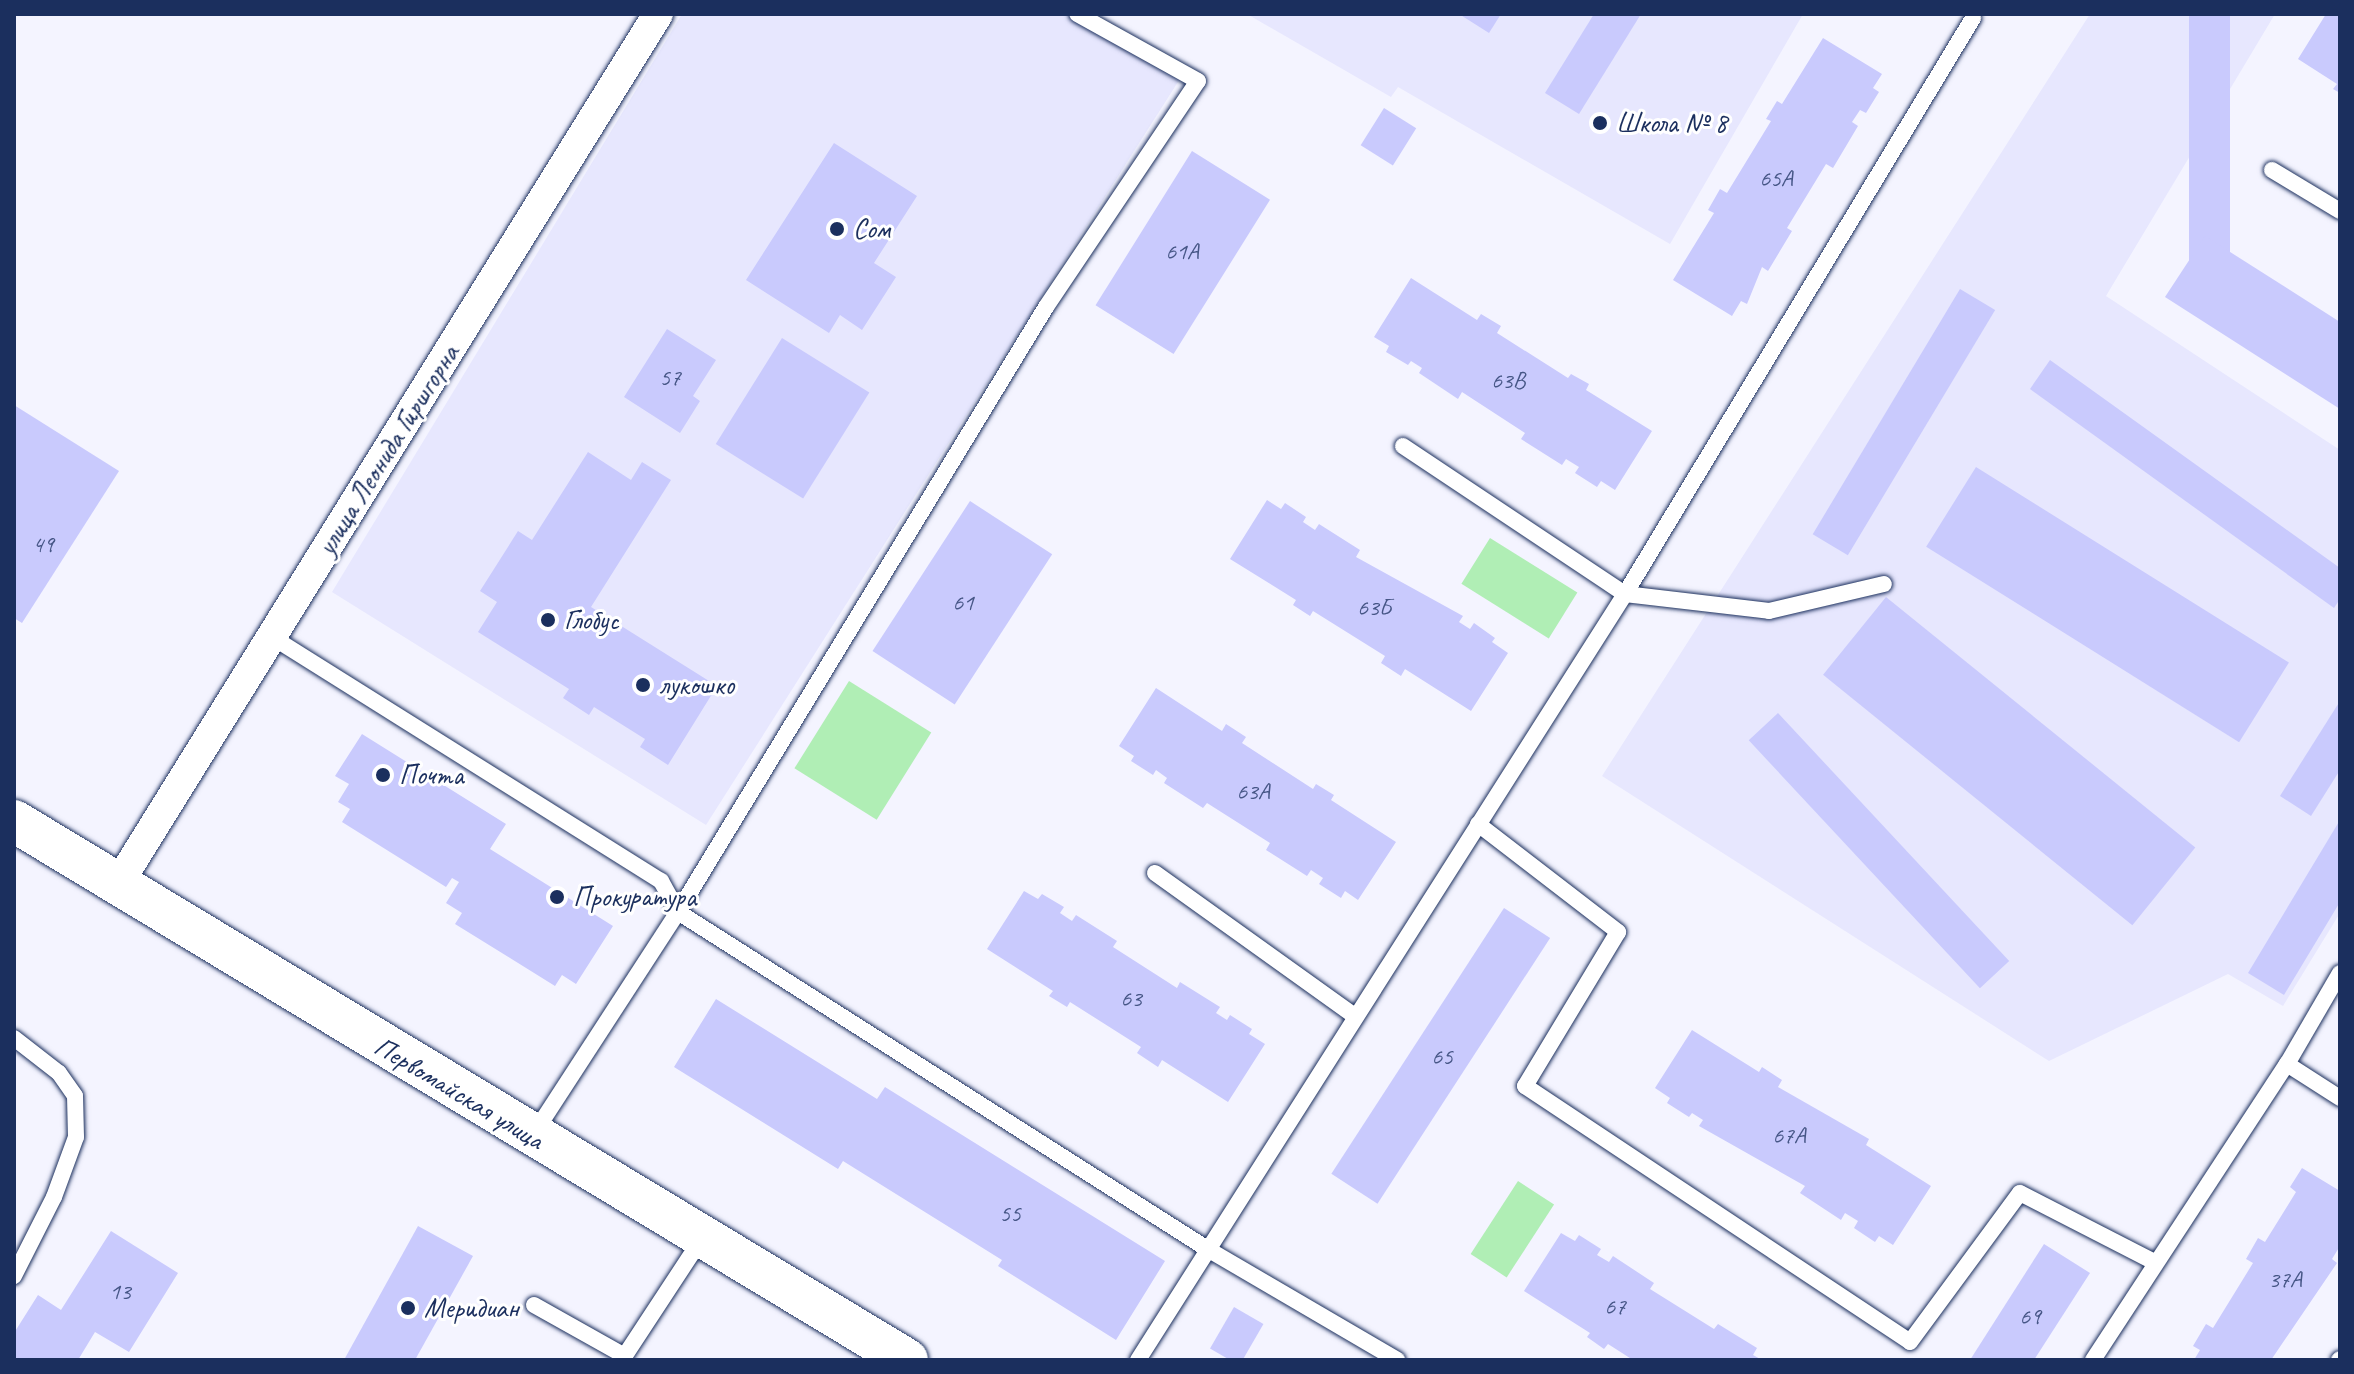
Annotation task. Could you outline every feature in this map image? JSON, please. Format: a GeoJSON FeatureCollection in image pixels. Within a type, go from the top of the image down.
{"type":"FeatureCollection","features":[{"type":"Feature","properties":{"kind":"main road","name":"Первомайская улица"},"geometry":{"type":"LineString","coordinates":[[14,821],[532,1137],[703,1237],[891,1356]]}},
{"type":"Feature","properties":{"kind":"street","name":"улица Леонида Гиршгорна"},"geometry":{"type":"LineString","coordinates":[[118,884],[658,14]]}},
{"type":"Feature","properties":{"kind":"lane"},"geometry":{"type":"LineString","coordinates":[[532,1137],[678,912],[958,447],[1198,81],[1077,14]]}},
{"type":"Feature","properties":{"kind":"lane"},"geometry":{"type":"LineString","coordinates":[[1138,1360],[1625,594],[1973,18]]}},
{"type":"Feature","properties":{"kind":"lane"},"geometry":{"type":"LineString","coordinates":[[2272,170],[2340,211]]}},
{"type":"Feature","properties":{"kind":"lane"},"geometry":{"type":"LineString","coordinates":[[1403,446],[1625,594],[1769,611],[1884,584]]}},
{"type":"Feature","properties":{"kind":"lane"},"geometry":{"type":"LineString","coordinates":[[272,637],[661,881],[678,912],[1209,1250],[1397,1360]]}},
{"type":"Feature","properties":{"kind":"lane"},"geometry":{"type":"LineString","coordinates":[[1478,824],[1618,932],[1525,1086],[1910,1342],[2020,1193],[2154,1262]]}},
{"type":"Feature","properties":{"kind":"lane"},"geometry":{"type":"LineString","coordinates":[[1155,873],[1355,1016]]}},
{"type":"Feature","properties":{"kind":"lane"},"geometry":{"type":"LineString","coordinates":[[2093,1360],[2154,1262],[2287,1064],[2340,973]]}},
{"type":"Feature","properties":{"kind":"lane"},"geometry":{"type":"LineString","coordinates":[[14,1038],[59,1073],[75,1096],[76,1137],[54,1197],[14,1276]]}},
{"type":"Feature","properties":{"kind":"lane"},"geometry":{"type":"LineString","coordinates":[[2287,1064],[2340,1098]]}},
{"type":"Feature","properties":{"kind":"lane"},"geometry":{"type":"LineString","coordinates":[[534,1305],[623,1358],[703,1237]]}},
{"type":"Feature","properties":{"kind":"shaded area"},"geometry":{"type":"Polygon","coordinates":[[[682,14],[1084,14],[1183,74],[706,825],[332,592],[682,14]]]}},
{"type":"Feature","properties":{"kind":"shaded area","name":"Школа № 8"},"geometry":{"type":"Polygon","coordinates":[[[1247,14],[1803,14],[1670,244],[1398,87],[1391,97],[1247,14]]]}},
{"type":"Feature","properties":{"kind":"shaded area"},"geometry":{"type":"Polygon","coordinates":[[[2090,14],[2275,14],[2106,296],[2340,450],[2340,913],[2283,1006],[2228,974],[2049,1061],[1602,776],[2090,14]]]}},
{"type":"Feature","properties":{"kind":"green space"},"geometry":{"type":"Polygon","coordinates":[[[1490,538],[1577,593],[1549,638],[1461,584],[1490,538]]]}},
{"type":"Feature","properties":{"kind":"green space"},"geometry":{"type":"Polygon","coordinates":[[[849,681],[931,732],[877,820],[794,768],[849,681]]]}},
{"type":"Feature","properties":{"kind":"green space"},"geometry":{"type":"Polygon","coordinates":[[[1518,1181],[1554,1204],[1507,1277],[1471,1254],[1518,1181]]]}},
{"type":"Feature","properties":{"kind":"building"},"geometry":{"type":"Polygon","coordinates":[[[1459,14],[1501,14],[1489,33],[1459,14]]]}},
{"type":"Feature","properties":{"kind":"building"},"geometry":{"type":"Polygon","coordinates":[[[1594,14],[1641,14],[1579,114],[1545,93],[1594,14]]]}},
{"type":"Feature","properties":{"kind":"building"},"geometry":{"type":"Polygon","coordinates":[[[2189,14],[2230,14],[2230,306],[2189,306],[2189,14]]]}},
{"type":"Feature","properties":{"kind":"building"},"geometry":{"type":"Polygon","coordinates":[[[2326,14],[2340,14],[2340,93],[2333,89],[2337,84],[2298,59],[2326,14]]]}},
{"type":"Feature","properties":{"kind":"building"},"geometry":{"type":"Polygon","coordinates":[[[1823,38],[1882,74],[1873,88],[1879,92],[1866,113],[1860,110],[1852,122],[1858,126],[1833,168],[1826,164],[1787,228],[1792,231],[1768,271],[1762,267],[1747,304],[1741,301],[1732,316],[1673,280],[1714,213],[1708,210],[1720,189],[1727,193],[1771,121],[1766,119],[1777,101],[1782,104],[1823,38]]]}},
{"type":"Feature","properties":{"kind":"building"},"geometry":{"type":"Polygon","coordinates":[[[1384,108],[1416,128],[1393,165],[1361,145],[1384,108]]]}},
{"type":"Feature","properties":{"kind":"building","name":"Сом"},"geometry":{"type":"Polygon","coordinates":[[[834,143],[917,196],[874,263],[896,277],[862,330],[840,315],[829,333],[746,280],[834,143]]]}},
{"type":"Feature","properties":{"kind":"building"},"geometry":{"type":"Polygon","coordinates":[[[1192,151],[1270,200],[1174,354],[1096,305],[1192,151]]]}},
{"type":"Feature","properties":{"kind":"building"},"geometry":{"type":"Polygon","coordinates":[[[2205,236],[2340,322],[2340,409],[2165,297],[2205,236]]]}},
{"type":"Feature","properties":{"kind":"building"},"geometry":{"type":"Polygon","coordinates":[[[1411,278],[1477,320],[1481,314],[1501,326],[1497,333],[1568,378],[1571,374],[1589,384],[1586,390],[1652,431],[1615,490],[1601,481],[1597,487],[1575,473],[1579,467],[1566,459],[1562,465],[1521,439],[1525,433],[1462,392],[1458,399],[1419,373],[1422,368],[1411,361],[1408,365],[1386,352],[1389,346],[1374,337],[1411,278]]]}},
{"type":"Feature","properties":{"kind":"building"},"geometry":{"type":"Polygon","coordinates":[[[1960,289],[1995,310],[1848,555],[1813,534],[1960,289]]]}},
{"type":"Feature","properties":{"kind":"building"},"geometry":{"type":"Polygon","coordinates":[[[667,329],[716,360],[693,396],[700,401],[680,433],[624,397],[667,329]]]}},
{"type":"Feature","properties":{"kind":"building"},"geometry":{"type":"Polygon","coordinates":[[[782,338],[869,393],[803,499],[716,444],[782,338]]]}},
{"type":"Feature","properties":{"kind":"building"},"geometry":{"type":"Polygon","coordinates":[[[2050,360],[2340,568],[2340,599],[2334,608],[2030,389],[2050,360]]]}},
{"type":"Feature","properties":{"kind":"building"},"geometry":{"type":"Polygon","coordinates":[[[14,405],[119,471],[22,623],[14,618],[14,405]]]}},
{"type":"Feature","properties":{"kind":"building","name":"Глобус"},"geometry":{"type":"Polygon","coordinates":[[[588,452],[631,480],[642,462],[671,480],[591,607],[717,686],[668,765],[640,747],[645,739],[594,707],[589,715],[563,698],[569,689],[478,632],[497,602],[480,591],[518,531],[532,540],[588,452]]]}},
{"type":"Feature","properties":{"kind":"building"},"geometry":{"type":"Polygon","coordinates":[[[1976,467],[2289,663],[2239,742],[1926,547],[1976,467]]]}},
{"type":"Feature","properties":{"kind":"building"},"geometry":{"type":"Polygon","coordinates":[[[1267,500],[1281,509],[1285,503],[1306,517],[1303,522],[1315,530],[1319,524],[1360,550],[1356,557],[1463,616],[1459,622],[1470,629],[1474,623],[1495,638],[1492,642],[1508,653],[1471,711],[1405,669],[1401,676],[1381,663],[1385,656],[1313,611],[1310,616],[1293,605],[1296,600],[1230,559],[1267,500]]]}},
{"type":"Feature","properties":{"kind":"building"},"geometry":{"type":"Polygon","coordinates":[[[970,501],[1052,554],[955,704],[873,651],[970,501]]]}},
{"type":"Feature","properties":{"kind":"building"},"geometry":{"type":"Polygon","coordinates":[[[1886,597],[2195,847],[2132,925],[1823,675],[1886,597]]]}},
{"type":"Feature","properties":{"kind":"building"},"geometry":{"type":"Polygon","coordinates":[[[1156,688],[1222,731],[1226,724],[1246,737],[1242,743],[1313,789],[1316,784],[1334,795],[1331,800],[1396,842],[1358,900],[1345,891],[1341,898],[1319,884],[1323,878],[1311,870],[1307,876],[1266,850],[1270,843],[1207,803],[1203,808],[1164,783],[1167,778],[1156,770],[1153,775],[1131,761],[1134,756],[1119,746],[1156,688]]]}},
{"type":"Feature","properties":{"kind":"building"},"geometry":{"type":"Polygon","coordinates":[[[2340,701],[2340,770],[2311,816],[2280,796],[2340,701]]]}},
{"type":"Feature","properties":{"kind":"building"},"geometry":{"type":"Polygon","coordinates":[[[1778,713],[2009,961],[1980,988],[1749,740],[1778,713]]]}},
{"type":"Feature","properties":{"kind":"building"},"geometry":{"type":"Polygon","coordinates":[[[362,734],[506,824],[490,849],[613,926],[576,984],[562,975],[555,986],[455,924],[462,913],[446,903],[459,882],[452,878],[446,887],[342,822],[350,809],[338,802],[349,784],[335,776],[362,734]]]}},
{"type":"Feature","properties":{"kind":"building"},"geometry":{"type":"Polygon","coordinates":[[[2340,820],[2340,902],[2284,995],[2248,973],[2340,820]]]}},
{"type":"Feature","properties":{"kind":"building"},"geometry":{"type":"Polygon","coordinates":[[[1024,891],[1038,899],[1042,894],[1064,907],[1060,913],[1072,921],[1076,915],[1117,941],[1113,947],[1177,988],[1180,982],[1220,1007],[1216,1013],[1227,1020],[1230,1015],[1252,1029],[1249,1034],[1265,1044],[1228,1102],[1162,1060],[1158,1067],[1137,1053],[1141,1047],[1070,1002],[1067,1007],[1049,996],[1053,991],[987,949],[1024,891]]]}},
{"type":"Feature","properties":{"kind":"building"},"geometry":{"type":"Polygon","coordinates":[[[1504,908],[1550,938],[1377,1204],[1331,1174],[1504,908]]]}},
{"type":"Feature","properties":{"kind":"building"},"geometry":{"type":"Polygon","coordinates":[[[716,999],[877,1099],[885,1087],[1165,1261],[1116,1340],[998,1266],[1002,1260],[843,1161],[838,1169],[674,1067],[716,999]]]}},
{"type":"Feature","properties":{"kind":"building"},"geometry":{"type":"Polygon","coordinates":[[[1692,1030],[1759,1072],[1762,1067],[1782,1080],[1778,1087],[1869,1139],[1866,1145],[1931,1186],[1893,1245],[1879,1236],[1875,1242],[1854,1228],[1858,1221],[1845,1213],[1841,1220],[1800,1193],[1805,1186],[1699,1126],[1703,1120],[1692,1113],[1689,1117],[1667,1103],[1670,1098],[1655,1088],[1692,1030]]]}},
{"type":"Feature","properties":{"kind":"building"},"geometry":{"type":"Polygon","coordinates":[[[2302,1168],[2340,1191],[2340,1246],[2332,1259],[2337,1263],[2271,1360],[2194,1360],[2200,1350],[2193,1346],[2206,1324],[2213,1328],[2253,1263],[2246,1259],[2258,1238],[2265,1242],[2296,1192],[2290,1187],[2302,1168]]]}},
{"type":"Feature","properties":{"kind":"building","name":"Меридиан"},"geometry":{"type":"Polygon","coordinates":[[[418,1226],[473,1256],[415,1360],[344,1360],[418,1226]]]}},
{"type":"Feature","properties":{"kind":"building"},"geometry":{"type":"Polygon","coordinates":[[[111,1231],[178,1273],[129,1352],[95,1332],[78,1360],[14,1360],[14,1333],[38,1295],[61,1310],[111,1231]]]}},
{"type":"Feature","properties":{"kind":"building"},"geometry":{"type":"Polygon","coordinates":[[[1561,1233],[1575,1241],[1579,1235],[1601,1249],[1597,1255],[1609,1262],[1613,1256],[1654,1283],[1650,1289],[1714,1329],[1718,1324],[1757,1348],[1753,1355],[1762,1360],[1633,1360],[1608,1344],[1604,1349],[1587,1337],[1590,1333],[1524,1291],[1561,1233]]]}},
{"type":"Feature","properties":{"kind":"building"},"geometry":{"type":"Polygon","coordinates":[[[2044,1244],[2090,1273],[2034,1360],[1970,1360],[2044,1244]]]}},
{"type":"Feature","properties":{"kind":"building"},"geometry":{"type":"Polygon","coordinates":[[[1234,1307],[1263,1324],[1243,1360],[1230,1360],[1210,1349],[1234,1307]]]}},
{"type":"Feature","properties":{"kind":"place","name":"Школа № 8"},"geometry":{"type":"Point","coordinates":[1600,123]}},
{"type":"Feature","properties":{"kind":"place","name":"Сом"},"geometry":{"type":"Point","coordinates":[837,229]}},
{"type":"Feature","properties":{"kind":"place","name":"Глобус"},"geometry":{"type":"Point","coordinates":[548,620]}},
{"type":"Feature","properties":{"kind":"place","name":"лукошко"},"geometry":{"type":"Point","coordinates":[643,685]}},
{"type":"Feature","properties":{"kind":"place","name":"Почта"},"geometry":{"type":"Point","coordinates":[383,775]}},
{"type":"Feature","properties":{"kind":"place","name":"Прокуратура"},"geometry":{"type":"Point","coordinates":[557,897]}},
{"type":"Feature","properties":{"kind":"place","name":"Меридиан"},"geometry":{"type":"Point","coordinates":[408,1308]}}]}
